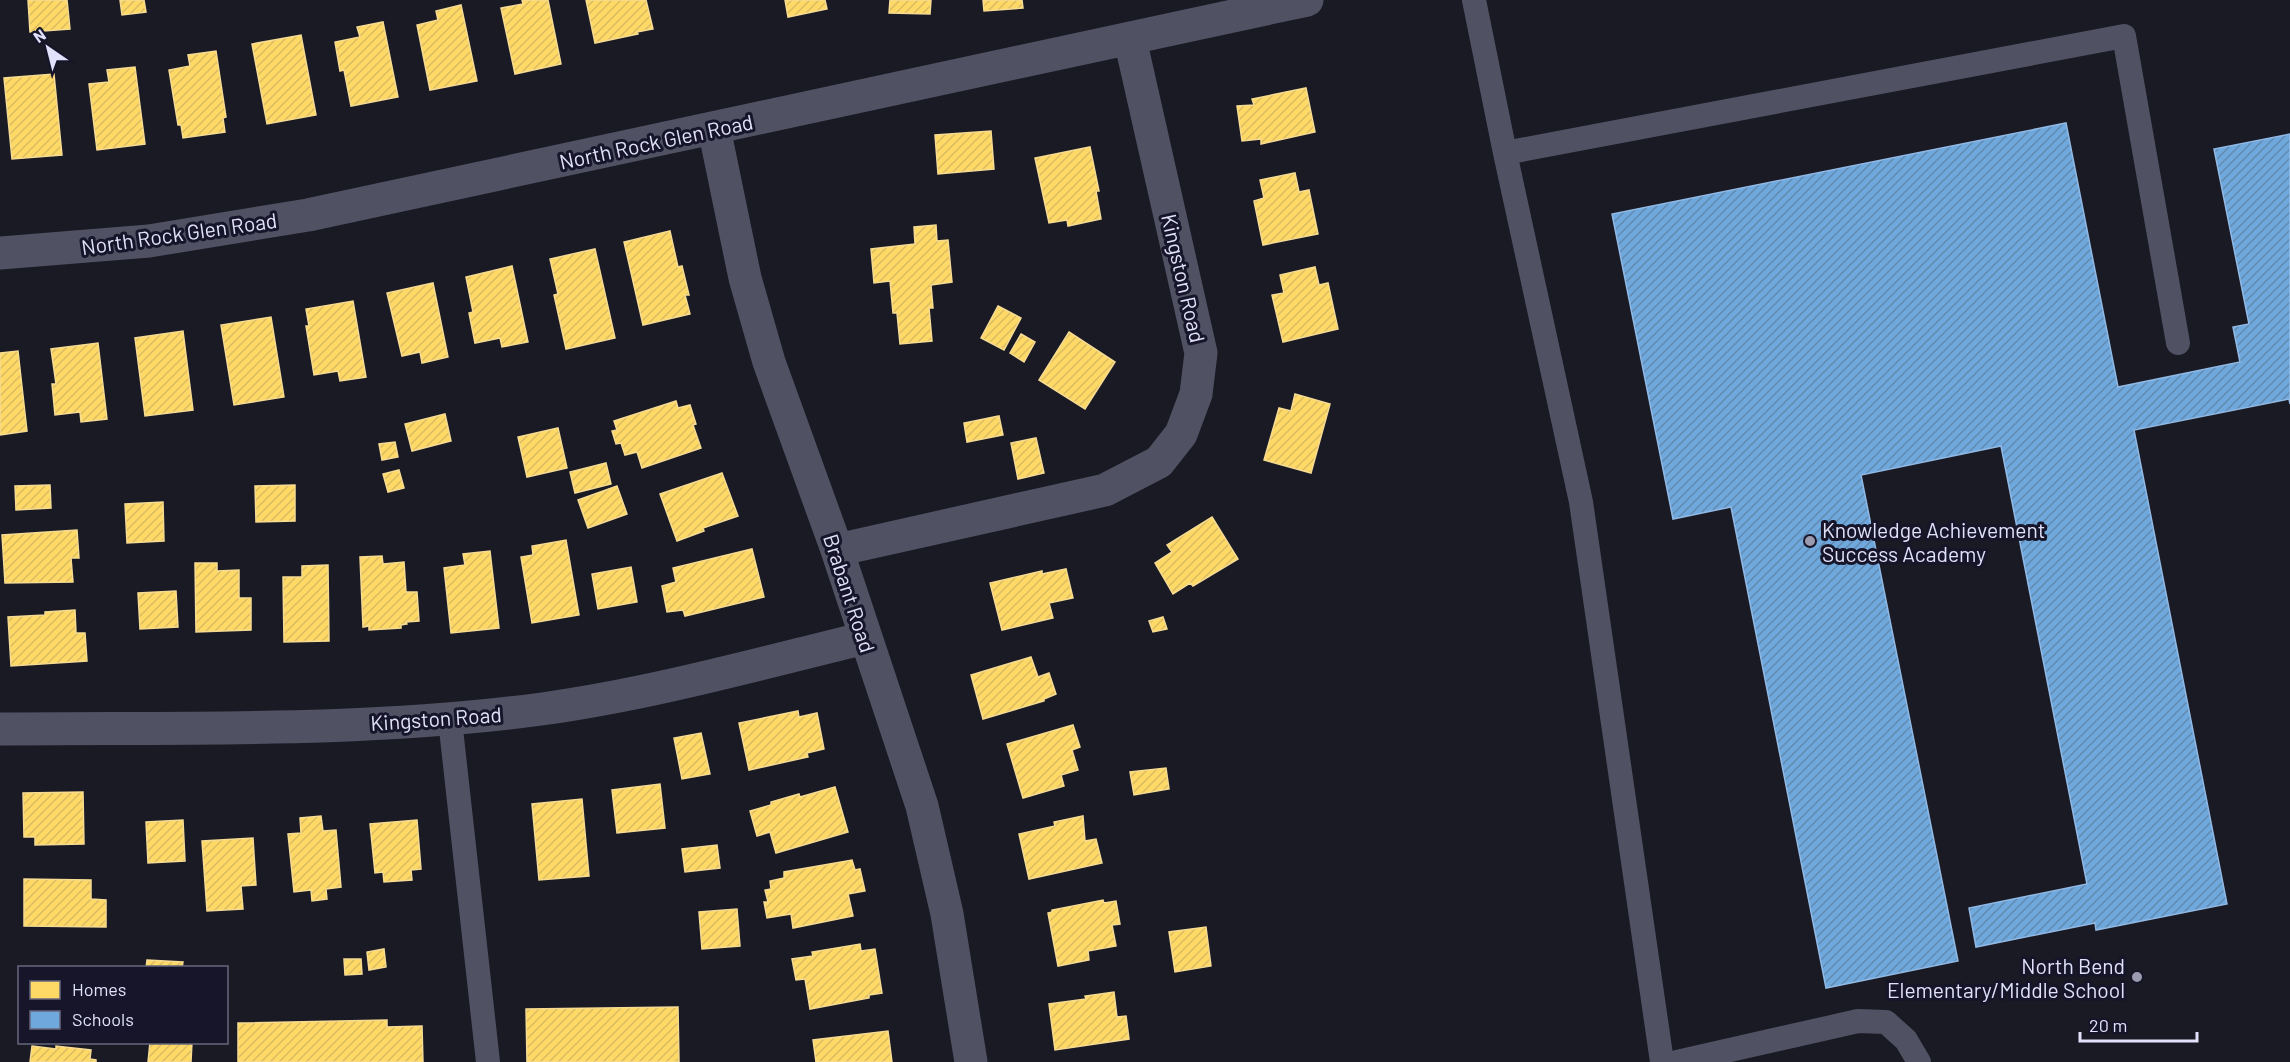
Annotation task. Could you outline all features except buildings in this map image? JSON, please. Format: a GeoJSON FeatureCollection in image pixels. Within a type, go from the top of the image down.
{"type":"FeatureCollection","features":[{"type":"Feature","properties":{"kind":"street","name":"North Rock Glen Road"},"geometry":{"type":"LineString","coordinates":[[0,254],[148,241],[308,215],[1307,0]]}},
{"type":"Feature","properties":{"kind":"street","name":"Kingston Road"},"geometry":{"type":"LineString","coordinates":[[837,550],[1105,490],[1159,462],[1181,434],[1196,394],[1201,353],[1130,39]]}},
{"type":"Feature","properties":{"kind":"street","name":"Brabant Road"},"geometry":{"type":"LineString","coordinates":[[714,128],[745,278],[769,362],[837,550],[922,806],[947,914],[971,1062]]}},
{"type":"Feature","properties":{"kind":"street","name":"Kingston Road"},"geometry":{"type":"LineString","coordinates":[[0,729],[307,726],[450,720],[611,698],[865,638]]}},
{"type":"Feature","properties":{"kind":"lane"},"geometry":{"type":"LineString","coordinates":[[1474,0],[1581,502],[1662,1062]]}},
{"type":"Feature","properties":{"kind":"lane"},"geometry":{"type":"LineString","coordinates":[[1505,153],[2124,36],[2178,343]]}},
{"type":"Feature","properties":{"kind":"lane"},"geometry":{"type":"LineString","coordinates":[[450,720],[488,1062]]}},
{"type":"Feature","properties":{"kind":"lane"},"geometry":{"type":"LineString","coordinates":[[1677,1062],[1858,1021],[1886,1022],[1906,1040],[1919,1062]]}},
{"type":"Feature","properties":{"kind":"place","name":"Knowledge Achievement Success Academy"},"geometry":{"type":"Point","coordinates":[1810,541]}},
{"type":"Feature","properties":{"kind":"place","name":"North Bend Elementary/Middle School"},"geometry":{"type":"Point","coordinates":[2137,977]}}]}
